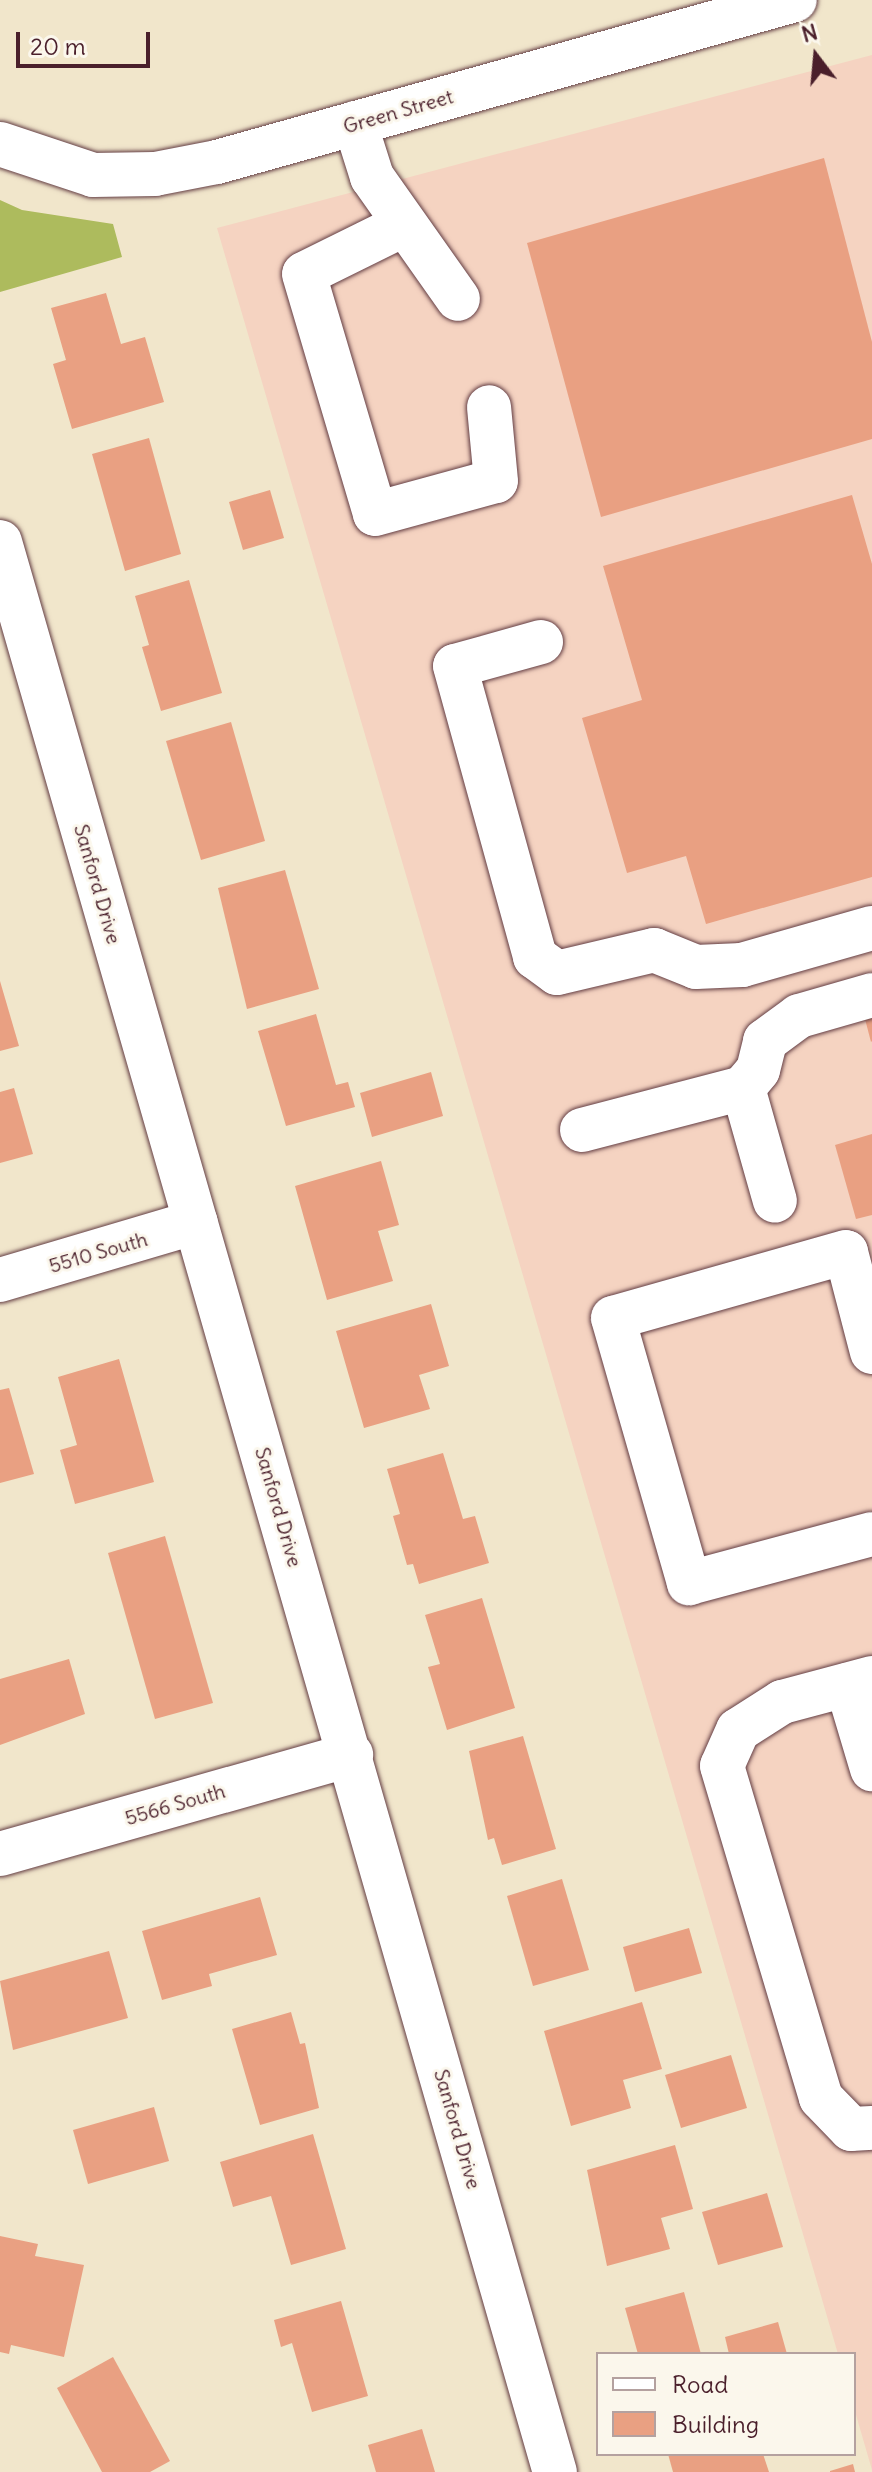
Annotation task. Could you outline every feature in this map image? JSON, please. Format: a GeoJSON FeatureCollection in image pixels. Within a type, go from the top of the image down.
{"type":"FeatureCollection","features":[{"type":"Feature","properties":{"kind":"street","name":"Green Street"},"geometry":{"type":"LineString","coordinates":[[0,144],[93,175],[155,174],[355,123],[733,7],[795,0]]}},
{"type":"Feature","properties":{"kind":"street"},"geometry":{"type":"LineString","coordinates":[[355,123],[372,177],[458,299]]}},
{"type":"Feature","properties":{"kind":"street"},"geometry":{"type":"LineString","coordinates":[[403,225],[304,274],[375,514],[496,481],[489,407]]}},
{"type":"Feature","properties":{"kind":"street","name":"Sanford Drive"},"geometry":{"type":"LineString","coordinates":[[0,542],[555,2472]]}},
{"type":"Feature","properties":{"kind":"street"},"geometry":{"type":"LineString","coordinates":[[541,642],[455,666],[535,957],[557,973],[654,950],[696,967],[742,965],[872,928]]}},
{"type":"Feature","properties":{"kind":"street"},"geometry":{"type":"LineString","coordinates":[[582,1130],[743,1088],[758,1070],[765,1041],[799,1016],[872,995]]}},
{"type":"Feature","properties":{"kind":"street"},"geometry":{"type":"LineString","coordinates":[[743,1088],[775,1201]]}},
{"type":"Feature","properties":{"kind":"street","name":"5510 South"},"geometry":{"type":"LineString","coordinates":[[0,1280],[196,1222]]}},
{"type":"Feature","properties":{"kind":"street"},"geometry":{"type":"LineString","coordinates":[[872,1352],[846,1252],[613,1318],[689,1583],[872,1534]]}},
{"type":"Feature","properties":{"kind":"street"},"geometry":{"type":"LineString","coordinates":[[872,1769],[860,1681],[782,1702],[738,1730],[722,1766],[821,2098],[851,2129],[872,2128]]}},
{"type":"Feature","properties":{"kind":"street","name":"5566 South"},"geometry":{"type":"LineString","coordinates":[[0,1854],[351,1755]]}},
{"type":"Feature","properties":{"kind":"shaded area"},"geometry":{"type":"Polygon","coordinates":[[[872,55],[872,2470],[856,2415],[856,2352],[837,2352],[217,228],[872,55]]]}},
{"type":"Feature","properties":{"kind":"green space"},"geometry":{"type":"Polygon","coordinates":[[[0,200],[22,210],[113,224],[122,257],[0,292],[0,200]]]}},
{"type":"Feature","properties":{"kind":"building"},"geometry":{"type":"Polygon","coordinates":[[[824,158],[872,342],[872,439],[601,517],[527,243],[824,158]]]}},
{"type":"Feature","properties":{"kind":"building"},"geometry":{"type":"Polygon","coordinates":[[[106,293],[121,344],[145,337],[164,402],[72,429],[53,364],[66,360],[51,308],[106,293]]]}},
{"type":"Feature","properties":{"kind":"building"},"geometry":{"type":"Polygon","coordinates":[[[149,438],[181,554],[125,571],[92,454],[149,438]]]}},
{"type":"Feature","properties":{"kind":"building"},"geometry":{"type":"Polygon","coordinates":[[[270,490],[284,538],[243,550],[229,502],[270,490]]]}},
{"type":"Feature","properties":{"kind":"building"},"geometry":{"type":"Polygon","coordinates":[[[852,495],[872,564],[872,877],[706,924],[686,856],[627,873],[582,718],[642,700],[603,566],[852,495]]]}},
{"type":"Feature","properties":{"kind":"building"},"geometry":{"type":"Polygon","coordinates":[[[189,580],[222,693],[161,711],[142,647],[149,645],[135,596],[189,580]]]}},
{"type":"Feature","properties":{"kind":"building"},"geometry":{"type":"Polygon","coordinates":[[[231,722],[265,841],[201,860],[166,741],[231,722]]]}},
{"type":"Feature","properties":{"kind":"building"},"geometry":{"type":"Polygon","coordinates":[[[285,870],[319,989],[247,1009],[218,888],[285,870]]]}},
{"type":"Feature","properties":{"kind":"building"},"geometry":{"type":"Polygon","coordinates":[[[0,981],[19,1046],[0,1051],[0,981]]]}},
{"type":"Feature","properties":{"kind":"building"},"geometry":{"type":"Polygon","coordinates":[[[316,1014],[336,1085],[348,1082],[355,1107],[286,1126],[258,1031],[316,1014]]]}},
{"type":"Feature","properties":{"kind":"building"},"geometry":{"type":"Polygon","coordinates":[[[872,1017],[872,1041],[871,1042],[865,1019],[872,1017]]]}},
{"type":"Feature","properties":{"kind":"building"},"geometry":{"type":"Polygon","coordinates":[[[431,1072],[443,1116],[372,1137],[360,1093],[431,1072]]]}},
{"type":"Feature","properties":{"kind":"building"},"geometry":{"type":"Polygon","coordinates":[[[14,1088],[33,1154],[0,1163],[0,1092],[14,1088]]]}},
{"type":"Feature","properties":{"kind":"building"},"geometry":{"type":"Polygon","coordinates":[[[872,1134],[872,1215],[856,1219],[835,1145],[872,1134]]]}},
{"type":"Feature","properties":{"kind":"building"},"geometry":{"type":"Polygon","coordinates":[[[381,1161],[399,1225],[378,1231],[393,1281],[327,1300],[295,1186],[381,1161]]]}},
{"type":"Feature","properties":{"kind":"building"},"geometry":{"type":"Polygon","coordinates":[[[431,1304],[449,1366],[419,1375],[430,1409],[364,1428],[336,1331],[431,1304]]]}},
{"type":"Feature","properties":{"kind":"building"},"geometry":{"type":"Polygon","coordinates":[[[119,1359],[154,1482],[75,1504],[60,1450],[77,1445],[58,1377],[119,1359]]]}},
{"type":"Feature","properties":{"kind":"building"},"geometry":{"type":"Polygon","coordinates":[[[9,1388],[34,1474],[0,1483],[0,1390],[9,1388]]]}},
{"type":"Feature","properties":{"kind":"building"},"geometry":{"type":"Polygon","coordinates":[[[443,1453],[463,1519],[475,1516],[489,1563],[419,1584],[413,1564],[407,1565],[393,1516],[400,1514],[387,1469],[443,1453]]]}},
{"type":"Feature","properties":{"kind":"building"},"geometry":{"type":"Polygon","coordinates":[[[165,1536],[213,1703],[155,1719],[108,1553],[165,1536]]]}},
{"type":"Feature","properties":{"kind":"building"},"geometry":{"type":"Polygon","coordinates":[[[482,1598],[515,1708],[447,1730],[428,1667],[440,1664],[425,1615],[482,1598]]]}},
{"type":"Feature","properties":{"kind":"building"},"geometry":{"type":"Polygon","coordinates":[[[69,1659],[85,1714],[0,1745],[0,1679],[69,1659]]]}},
{"type":"Feature","properties":{"kind":"building"},"geometry":{"type":"Polygon","coordinates":[[[523,1736],[556,1849],[502,1865],[494,1838],[488,1840],[469,1751],[523,1736]]]}},
{"type":"Feature","properties":{"kind":"building"},"geometry":{"type":"Polygon","coordinates":[[[562,1879],[589,1970],[533,1986],[507,1896],[562,1879]]]}},
{"type":"Feature","properties":{"kind":"building"},"geometry":{"type":"Polygon","coordinates":[[[260,1897],[277,1955],[209,1974],[212,1986],[162,2000],[142,1931],[260,1897]]]}},
{"type":"Feature","properties":{"kind":"building"},"geometry":{"type":"Polygon","coordinates":[[[689,1928],[702,1973],[635,1992],[623,1947],[689,1928]]]}},
{"type":"Feature","properties":{"kind":"building"},"geometry":{"type":"Polygon","coordinates":[[[109,1951],[128,2018],[13,2050],[0,1981],[109,1951]]]}},
{"type":"Feature","properties":{"kind":"building"},"geometry":{"type":"Polygon","coordinates":[[[642,2002],[662,2069],[623,2080],[631,2108],[571,2126],[544,2031],[642,2002]]]}},
{"type":"Feature","properties":{"kind":"building"},"geometry":{"type":"Polygon","coordinates":[[[291,2012],[300,2044],[305,2043],[319,2108],[260,2125],[232,2029],[291,2012]]]}},
{"type":"Feature","properties":{"kind":"building"},"geometry":{"type":"Polygon","coordinates":[[[731,2055],[747,2108],[681,2128],[665,2075],[731,2055]]]}},
{"type":"Feature","properties":{"kind":"building"},"geometry":{"type":"Polygon","coordinates":[[[154,2107],[169,2161],[88,2184],[73,2130],[154,2107]]]}},
{"type":"Feature","properties":{"kind":"building"},"geometry":{"type":"Polygon","coordinates":[[[313,2134],[346,2249],[291,2265],[271,2196],[233,2207],[220,2162],[313,2134]]]}},
{"type":"Feature","properties":{"kind":"building"},"geometry":{"type":"Polygon","coordinates":[[[675,2145],[693,2209],[661,2218],[670,2249],[607,2266],[587,2170],[675,2145]]]}},
{"type":"Feature","properties":{"kind":"building"},"geometry":{"type":"Polygon","coordinates":[[[767,2193],[783,2247],[718,2265],[702,2212],[767,2193]]]}},
{"type":"Feature","properties":{"kind":"building"},"geometry":{"type":"Polygon","coordinates":[[[0,2236],[38,2244],[35,2256],[84,2265],[64,2357],[11,2345],[9,2354],[0,2352],[0,2236]]]}},
{"type":"Feature","properties":{"kind":"building"},"geometry":{"type":"Polygon","coordinates":[[[684,2292],[700,2352],[637,2352],[625,2308],[684,2292]]]}},
{"type":"Feature","properties":{"kind":"building"},"geometry":{"type":"Polygon","coordinates":[[[341,2301],[368,2396],[312,2412],[292,2343],[281,2347],[274,2320],[341,2301]]]}},
{"type":"Feature","properties":{"kind":"building"},"geometry":{"type":"Polygon","coordinates":[[[778,2322],[786,2352],[729,2352],[725,2337],[778,2322]]]}},
{"type":"Feature","properties":{"kind":"building"},"geometry":{"type":"Polygon","coordinates":[[[113,2357],[170,2461],[150,2472],[102,2472],[57,2388],[113,2357]]]}},
{"type":"Feature","properties":{"kind":"building"},"geometry":{"type":"Polygon","coordinates":[[[422,2429],[435,2472],[376,2472],[368,2445],[422,2429]]]}},
{"type":"Feature","properties":{"kind":"building"},"geometry":{"type":"Polygon","coordinates":[[[669,2456],[764,2456],[769,2472],[673,2472],[669,2456]]]}},
{"type":"Feature","properties":{"kind":"building"},"geometry":{"type":"Polygon","coordinates":[[[853,2464],[855,2472],[830,2472],[830,2471],[853,2464]]]}}]}
